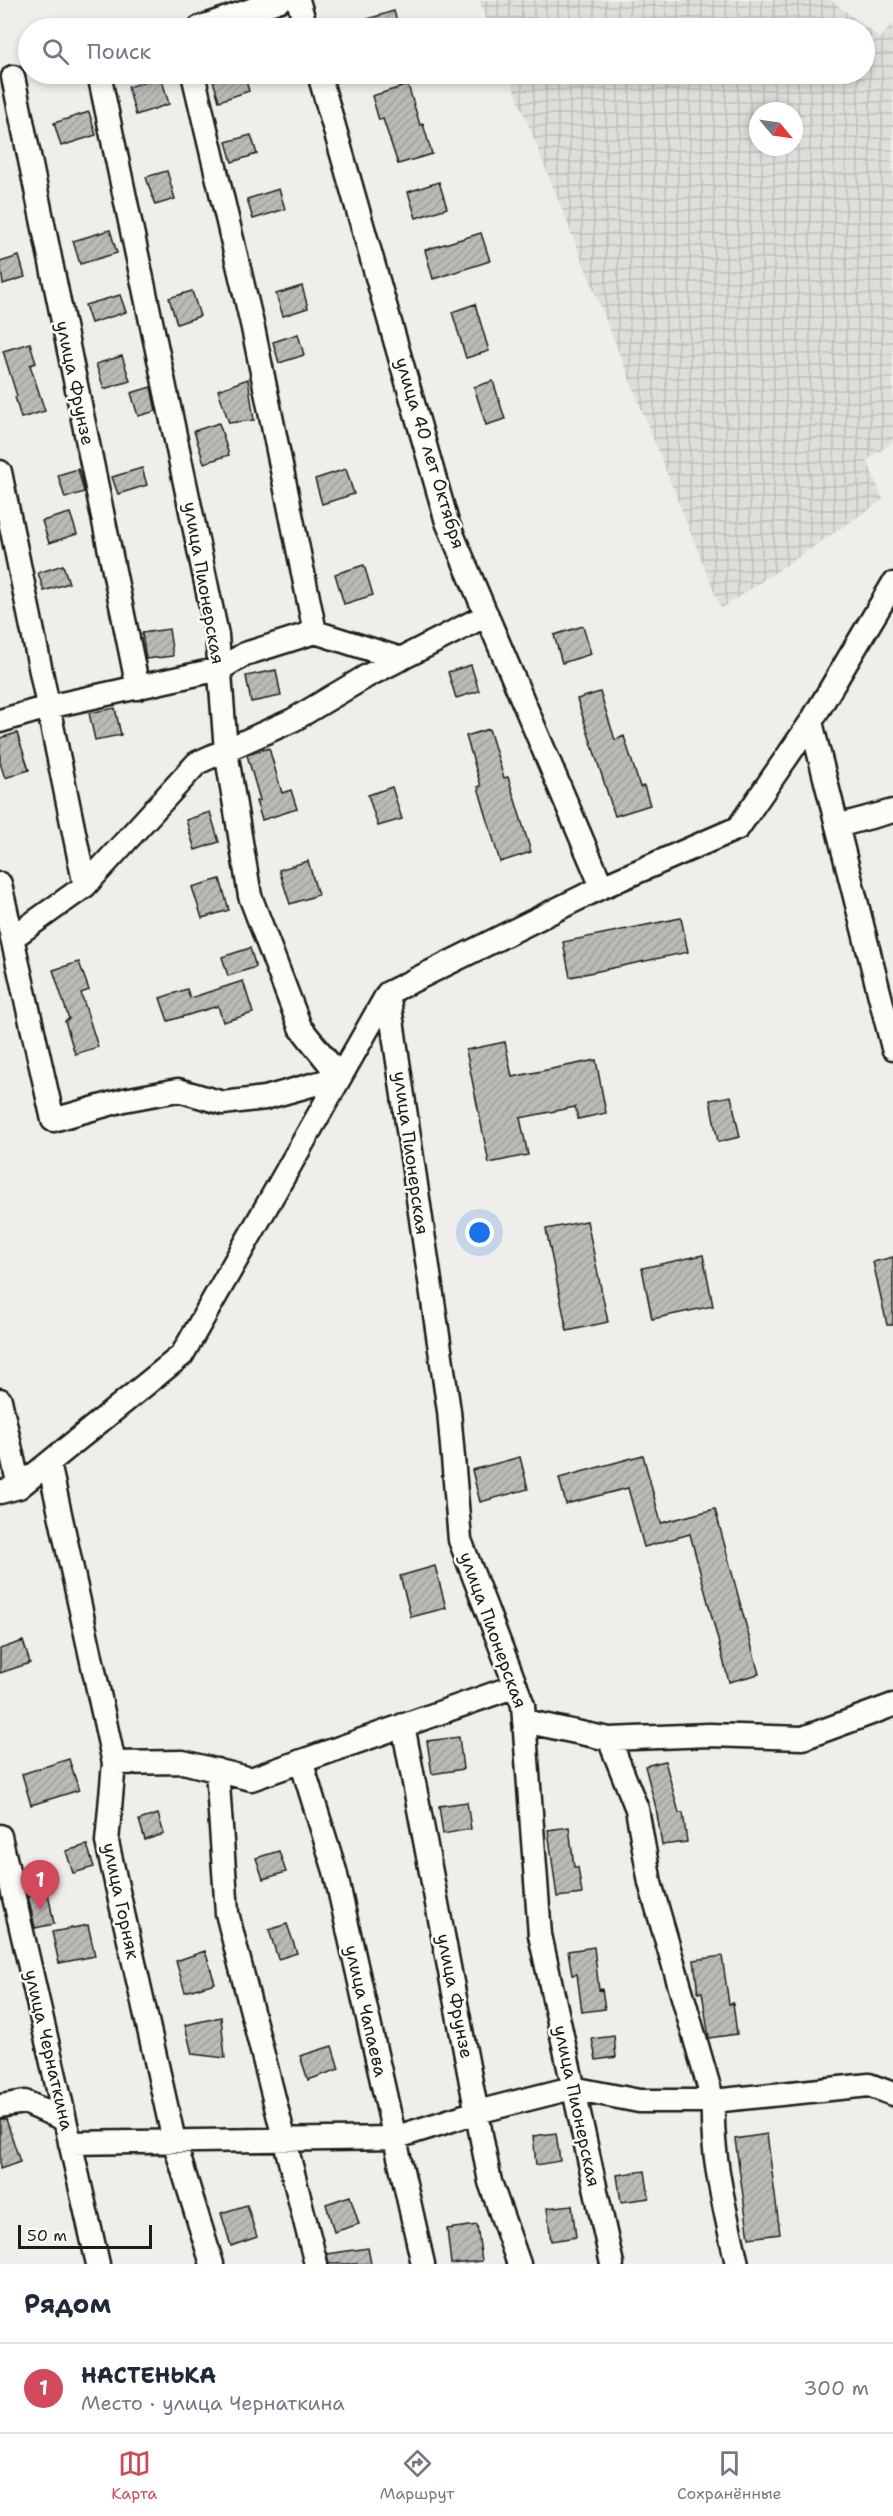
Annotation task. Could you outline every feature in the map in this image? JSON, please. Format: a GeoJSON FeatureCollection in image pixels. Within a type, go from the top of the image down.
{"type":"FeatureCollection","features":[{"type":"Feature","properties":{"kind":"street"},"geometry":{"type":"LineString","coordinates":[[228,18],[280,0]]}},
{"type":"Feature","properties":{"kind":"street"},"geometry":{"type":"LineString","coordinates":[[298,0],[303,18]]}},
{"type":"Feature","properties":{"kind":"street","name":"улица Фрунзе"},"geometry":{"type":"LineString","coordinates":[[14,77],[138,688]]}},
{"type":"Feature","properties":{"kind":"street","name":"улица Пионерская"},"geometry":{"type":"LineString","coordinates":[[101,84],[217,635],[226,751],[250,896],[300,1027],[340,1077]]}},
{"type":"Feature","properties":{"kind":"street"},"geometry":{"type":"LineString","coordinates":[[195,84],[253,328],[315,632]]}},
{"type":"Feature","properties":{"kind":"street","name":"улица 40 лет Октября"},"geometry":{"type":"LineString","coordinates":[[322,84],[447,522],[602,887]]}},
{"type":"Feature","properties":{"kind":"street"},"geometry":{"type":"LineString","coordinates":[[0,472],[85,886]]}},
{"type":"Feature","properties":{"kind":"street"},"geometry":{"type":"LineString","coordinates":[[0,1400],[9,1490],[49,1463],[182,1355],[388,993],[602,887],[738,828],[811,722],[893,584]]}},
{"type":"Feature","properties":{"kind":"street"},"geometry":{"type":"LineString","coordinates":[[12,938],[85,886],[197,763],[293,720],[401,659],[487,615]]}},
{"type":"Feature","properties":{"kind":"street"},"geometry":{"type":"LineString","coordinates":[[0,721],[48,707],[220,669],[245,654],[315,632],[401,659]]}},
{"type":"Feature","properties":{"kind":"street"},"geometry":{"type":"LineString","coordinates":[[811,722],[893,1048]]}},
{"type":"Feature","properties":{"kind":"street"},"geometry":{"type":"LineString","coordinates":[[837,826],[893,811]]}},
{"type":"Feature","properties":{"kind":"street"},"geometry":{"type":"LineString","coordinates":[[0,884],[53,1120],[123,1100],[178,1090],[223,1103],[265,1098],[340,1077]]}},
{"type":"Feature","properties":{"kind":"street","name":"улица Пионерская"},"geometry":{"type":"LineString","coordinates":[[388,993],[449,1411],[460,1540],[523,1705],[540,1935],[612,2264]]}},
{"type":"Feature","properties":{"kind":"street","name":"улица Горняк"},"geometry":{"type":"LineString","coordinates":[[49,1463],[114,1763],[107,1842],[174,2141],[212,2264]]}},
{"type":"Feature","properties":{"kind":"street"},"geometry":{"type":"LineString","coordinates":[[114,1763],[183,1762],[251,1779],[516,1686]]}},
{"type":"Feature","properties":{"kind":"street"},"geometry":{"type":"LineString","coordinates":[[524,1721],[609,1739],[709,1735],[803,1738],[893,1705]]}},
{"type":"Feature","properties":{"kind":"street","name":"улица Фрунзе"},"geometry":{"type":"LineString","coordinates":[[402,1725],[490,2181],[519,2264]]}},
{"type":"Feature","properties":{"kind":"street"},"geometry":{"type":"LineString","coordinates":[[609,1739],[637,1809],[650,1883],[713,2101],[712,2134],[717,2173],[737,2264]]}},
{"type":"Feature","properties":{"kind":"street","name":"улица Чапаева"},"geometry":{"type":"LineString","coordinates":[[301,1761],[335,1871],[423,2264]]}},
{"type":"Feature","properties":{"kind":"street"},"geometry":{"type":"LineString","coordinates":[[217,1770],[227,1914],[316,2264]]}},
{"type":"Feature","properties":{"kind":"street","name":"улица Чернаткина"},"geometry":{"type":"LineString","coordinates":[[0,1836],[98,2264]]}},
{"type":"Feature","properties":{"kind":"street"},"geometry":{"type":"LineString","coordinates":[[70,2143],[394,2138],[477,2112],[572,2088],[639,2101],[713,2101],[869,2085],[893,2094]]}},
{"type":"Feature","properties":{"kind":"street"},"geometry":{"type":"LineString","coordinates":[[0,2106],[25,2102],[63,2118]]}},
{"type":"Feature","properties":{"kind":"shaded area"},"geometry":{"type":"Polygon","coordinates":[[[479,0],[831,0],[854,18],[486,18],[479,0]]]}},
{"type":"Feature","properties":{"kind":"shaded area"},"geometry":{"type":"Polygon","coordinates":[[[893,23],[893,442],[867,460],[883,500],[721,609],[512,84],[875,84],[875,34],[880,38],[893,23]]]}},
{"type":"Feature","properties":{"kind":"building"},"geometry":{"type":"Polygon","coordinates":[[[394,11],[396,18],[371,18],[394,11]]]}},
{"type":"Feature","properties":{"kind":"building"},"geometry":{"type":"Polygon","coordinates":[[[138,84],[163,84],[169,104],[136,115],[128,87],[138,84]]]}},
{"type":"Feature","properties":{"kind":"building"},"geometry":{"type":"Polygon","coordinates":[[[214,84],[247,84],[249,91],[219,101],[214,84]]]}},
{"type":"Feature","properties":{"kind":"building"},"geometry":{"type":"Polygon","coordinates":[[[408,85],[420,125],[423,124],[432,154],[398,164],[383,119],[379,120],[372,96],[408,85]]]}},
{"type":"Feature","properties":{"kind":"building"},"geometry":{"type":"Polygon","coordinates":[[[89,112],[96,135],[61,146],[54,123],[89,112]]]}},
{"type":"Feature","properties":{"kind":"building"},"geometry":{"type":"Polygon","coordinates":[[[251,135],[257,154],[232,162],[226,142],[251,135]]]}},
{"type":"Feature","properties":{"kind":"building"},"geometry":{"type":"Polygon","coordinates":[[[167,171],[175,199],[155,205],[146,177],[167,171]]]}},
{"type":"Feature","properties":{"kind":"building"},"geometry":{"type":"Polygon","coordinates":[[[439,182],[447,208],[416,218],[408,192],[439,182]]]}},
{"type":"Feature","properties":{"kind":"building"},"geometry":{"type":"Polygon","coordinates":[[[279,189],[285,209],[253,219],[247,199],[279,189]]]}},
{"type":"Feature","properties":{"kind":"building"},"geometry":{"type":"Polygon","coordinates":[[[110,230],[117,253],[80,264],[73,241],[110,230]]]}},
{"type":"Feature","properties":{"kind":"building"},"geometry":{"type":"Polygon","coordinates":[[[481,233],[490,261],[433,279],[425,250],[481,233]]]}},
{"type":"Feature","properties":{"kind":"building"},"geometry":{"type":"Polygon","coordinates":[[[19,256],[25,277],[3,284],[0,262],[19,256]]]}},
{"type":"Feature","properties":{"kind":"building"},"geometry":{"type":"Polygon","coordinates":[[[302,286],[308,308],[283,316],[276,294],[302,286]]]}},
{"type":"Feature","properties":{"kind":"building"},"geometry":{"type":"Polygon","coordinates":[[[192,291],[200,316],[177,324],[169,298],[192,291]]]}},
{"type":"Feature","properties":{"kind":"building"},"geometry":{"type":"Polygon","coordinates":[[[120,295],[126,312],[91,323],[85,305],[120,295]]]}},
{"type":"Feature","properties":{"kind":"building"},"geometry":{"type":"Polygon","coordinates":[[[475,304],[489,351],[466,358],[452,312],[475,304]]]}},
{"type":"Feature","properties":{"kind":"building"},"geometry":{"type":"Polygon","coordinates":[[[298,334],[304,355],[279,363],[273,342],[298,334]]]}},
{"type":"Feature","properties":{"kind":"building"},"geometry":{"type":"Polygon","coordinates":[[[30,343],[36,363],[30,365],[45,411],[21,418],[15,397],[17,396],[3,351],[30,343]]]}},
{"type":"Feature","properties":{"kind":"building"},"geometry":{"type":"Polygon","coordinates":[[[122,356],[130,381],[104,389],[96,364],[122,356]]]}},
{"type":"Feature","properties":{"kind":"building"},"geometry":{"type":"Polygon","coordinates":[[[248,379],[254,420],[229,423],[218,390],[248,379]]]}},
{"type":"Feature","properties":{"kind":"building"},"geometry":{"type":"Polygon","coordinates":[[[493,381],[505,419],[486,425],[474,387],[493,381]]]}},
{"type":"Feature","properties":{"kind":"building"},"geometry":{"type":"Polygon","coordinates":[[[151,387],[156,411],[138,416],[131,393],[151,387]]]}},
{"type":"Feature","properties":{"kind":"building"},"geometry":{"type":"Polygon","coordinates":[[[219,423],[229,455],[204,463],[194,431],[219,423]]]}},
{"type":"Feature","properties":{"kind":"building"},"geometry":{"type":"Polygon","coordinates":[[[142,468],[147,485],[118,494],[112,477],[142,468]]]}},
{"type":"Feature","properties":{"kind":"building"},"geometry":{"type":"Polygon","coordinates":[[[78,469],[84,492],[65,498],[58,475],[78,469]]]}},
{"type":"Feature","properties":{"kind":"building"},"geometry":{"type":"Polygon","coordinates":[[[346,469],[354,494],[322,504],[315,479],[346,469]]]}},
{"type":"Feature","properties":{"kind":"building"},"geometry":{"type":"Polygon","coordinates":[[[70,513],[77,534],[49,543],[42,521],[70,513]]]}},
{"type":"Feature","properties":{"kind":"building"},"geometry":{"type":"Polygon","coordinates":[[[63,565],[69,583],[44,591],[38,573],[63,565]]]}},
{"type":"Feature","properties":{"kind":"building"},"geometry":{"type":"Polygon","coordinates":[[[364,565],[373,595],[344,604],[335,574],[364,565]]]}},
{"type":"Feature","properties":{"kind":"building"},"geometry":{"type":"Polygon","coordinates":[[[583,626],[591,654],[562,663],[554,635],[583,626]]]}},
{"type":"Feature","properties":{"kind":"building"},"geometry":{"type":"Polygon","coordinates":[[[169,629],[173,656],[146,659],[142,633],[169,629]]]}},
{"type":"Feature","properties":{"kind":"building"},"geometry":{"type":"Polygon","coordinates":[[[471,665],[479,691],[456,698],[448,672],[471,665]]]}},
{"type":"Feature","properties":{"kind":"building"},"geometry":{"type":"Polygon","coordinates":[[[276,670],[281,696],[251,702],[246,676],[276,670]]]}},
{"type":"Feature","properties":{"kind":"building"},"geometry":{"type":"Polygon","coordinates":[[[600,692],[615,740],[624,736],[640,787],[644,786],[650,805],[615,816],[577,699],[600,692]]]}},
{"type":"Feature","properties":{"kind":"building"},"geometry":{"type":"Polygon","coordinates":[[[115,708],[121,735],[95,740],[89,713],[115,708]]]}},
{"type":"Feature","properties":{"kind":"building"},"geometry":{"type":"Polygon","coordinates":[[[489,729],[504,778],[508,777],[531,852],[500,862],[466,736],[489,729]]]}},
{"type":"Feature","properties":{"kind":"building"},"geometry":{"type":"Polygon","coordinates":[[[17,733],[29,770],[5,778],[0,763],[0,738],[17,733]]]}},
{"type":"Feature","properties":{"kind":"building"},"geometry":{"type":"Polygon","coordinates":[[[269,748],[282,793],[291,790],[297,809],[262,820],[256,801],[260,800],[247,755],[269,748]]]}},
{"type":"Feature","properties":{"kind":"building"},"geometry":{"type":"Polygon","coordinates":[[[392,787],[402,819],[378,826],[368,795],[392,787]]]}},
{"type":"Feature","properties":{"kind":"building"},"geometry":{"type":"Polygon","coordinates":[[[210,812],[219,842],[195,850],[186,820],[210,812]]]}},
{"type":"Feature","properties":{"kind":"building"},"geometry":{"type":"Polygon","coordinates":[[[308,861],[318,895],[290,904],[279,870],[308,861]]]}},
{"type":"Feature","properties":{"kind":"building"},"geometry":{"type":"Polygon","coordinates":[[[220,879],[229,910],[202,918],[192,887],[220,879]]]}},
{"type":"Feature","properties":{"kind":"building"},"geometry":{"type":"Polygon","coordinates":[[[681,918],[688,952],[570,977],[563,942],[681,918]]]}},
{"type":"Feature","properties":{"kind":"building"},"geometry":{"type":"Polygon","coordinates":[[[250,948],[256,967],[228,976],[222,957],[250,948]]]}},
{"type":"Feature","properties":{"kind":"building"},"geometry":{"type":"Polygon","coordinates":[[[79,962],[89,990],[81,993],[98,1047],[75,1054],[65,1021],[69,1019],[53,970],[79,962]]]}},
{"type":"Feature","properties":{"kind":"building"},"geometry":{"type":"Polygon","coordinates":[[[243,981],[253,1013],[223,1022],[218,1006],[168,1021],[160,998],[187,989],[190,998],[243,981]]]}},
{"type":"Feature","properties":{"kind":"building"},"geometry":{"type":"Polygon","coordinates":[[[505,1042],[512,1077],[596,1060],[606,1113],[578,1119],[575,1107],[520,1118],[528,1155],[489,1163],[466,1050],[505,1042]]]}},
{"type":"Feature","properties":{"kind":"building"},"geometry":{"type":"Polygon","coordinates":[[[731,1096],[740,1137],[718,1142],[710,1100],[731,1096]]]}},
{"type":"Feature","properties":{"kind":"building"},"geometry":{"type":"Polygon","coordinates":[[[587,1221],[608,1322],[567,1331],[546,1229],[587,1221]]]}},
{"type":"Feature","properties":{"kind":"building"},"geometry":{"type":"Polygon","coordinates":[[[703,1255],[713,1306],[652,1319],[642,1268],[703,1255]]]}},
{"type":"Feature","properties":{"kind":"building"},"geometry":{"type":"Polygon","coordinates":[[[893,1257],[893,1325],[887,1325],[873,1262],[893,1257]]]}},
{"type":"Feature","properties":{"kind":"building"},"geometry":{"type":"Polygon","coordinates":[[[643,1455],[661,1523],[715,1509],[759,1674],[729,1682],[690,1534],[644,1547],[628,1488],[566,1504],[559,1478],[643,1455]]]}},
{"type":"Feature","properties":{"kind":"building"},"geometry":{"type":"Polygon","coordinates":[[[520,1457],[528,1489],[480,1502],[472,1470],[520,1457]]]}},
{"type":"Feature","properties":{"kind":"building"},"geometry":{"type":"Polygon","coordinates":[[[435,1566],[446,1608],[411,1617],[400,1576],[435,1566]]]}},
{"type":"Feature","properties":{"kind":"building"},"geometry":{"type":"Polygon","coordinates":[[[23,1641],[30,1663],[0,1673],[0,1649],[23,1641]]]}},
{"type":"Feature","properties":{"kind":"building"},"geometry":{"type":"Polygon","coordinates":[[[459,1737],[463,1769],[432,1774],[427,1741],[459,1737]]]}},
{"type":"Feature","properties":{"kind":"building"},"geometry":{"type":"Polygon","coordinates":[[[69,1759],[79,1790],[31,1805],[22,1774],[69,1759]]]}},
{"type":"Feature","properties":{"kind":"building"},"geometry":{"type":"Polygon","coordinates":[[[665,1761],[679,1813],[683,1813],[687,1842],[662,1845],[656,1808],[645,1766],[665,1761]]]}},
{"type":"Feature","properties":{"kind":"building"},"geometry":{"type":"Polygon","coordinates":[[[467,1802],[471,1829],[443,1834],[439,1806],[467,1802]]]}},
{"type":"Feature","properties":{"kind":"building"},"geometry":{"type":"Polygon","coordinates":[[[158,1814],[164,1834],[145,1840],[139,1820],[158,1814]]]}},
{"type":"Feature","properties":{"kind":"building"},"geometry":{"type":"Polygon","coordinates":[[[569,1827],[574,1867],[578,1867],[582,1894],[557,1897],[548,1830],[569,1827]]]}},
{"type":"Feature","properties":{"kind":"building"},"geometry":{"type":"Polygon","coordinates":[[[87,1845],[94,1867],[73,1873],[66,1851],[87,1845]]]}},
{"type":"Feature","properties":{"kind":"building"},"geometry":{"type":"Polygon","coordinates":[[[279,1851],[286,1872],[263,1879],[256,1858],[279,1851]]]}},
{"type":"Feature","properties":{"kind":"building"},"geometry":{"type":"Polygon","coordinates":[[[48,1893],[54,1924],[35,1928],[28,1896],[48,1893]]]}},
{"type":"Feature","properties":{"kind":"building"},"geometry":{"type":"Polygon","coordinates":[[[287,1924],[297,1953],[278,1959],[269,1930],[287,1924]]]}},
{"type":"Feature","properties":{"kind":"building"},"geometry":{"type":"Polygon","coordinates":[[[88,1925],[95,1956],[59,1963],[52,1932],[88,1925]]]}},
{"type":"Feature","properties":{"kind":"building"},"geometry":{"type":"Polygon","coordinates":[[[594,1947],[599,1990],[602,1989],[605,2009],[582,2012],[577,1974],[572,1975],[568,1951],[594,1947]]]}},
{"type":"Feature","properties":{"kind":"building"},"geometry":{"type":"Polygon","coordinates":[[[205,1951],[215,1983],[185,1992],[176,1961],[205,1951]]]}},
{"type":"Feature","properties":{"kind":"building"},"geometry":{"type":"Polygon","coordinates":[[[722,1956],[729,2004],[733,2003],[737,2034],[709,2038],[702,1992],[698,1993],[694,1960],[722,1956]]]}},
{"type":"Feature","properties":{"kind":"building"},"geometry":{"type":"Polygon","coordinates":[[[221,2017],[225,2058],[192,2054],[185,2025],[221,2017]]]}},
{"type":"Feature","properties":{"kind":"building"},"geometry":{"type":"Polygon","coordinates":[[[614,2036],[616,2057],[596,2060],[592,2039],[614,2036]]]}},
{"type":"Feature","properties":{"kind":"building"},"geometry":{"type":"Polygon","coordinates":[[[332,2046],[339,2069],[308,2080],[300,2056],[332,2046]]]}},
{"type":"Feature","properties":{"kind":"building"},"geometry":{"type":"Polygon","coordinates":[[[0,2119],[6,2119],[20,2162],[0,2169],[0,2119]]]}},
{"type":"Feature","properties":{"kind":"building"},"geometry":{"type":"Polygon","coordinates":[[[556,2133],[560,2161],[536,2165],[533,2136],[556,2133]]]}},
{"type":"Feature","properties":{"kind":"building"},"geometry":{"type":"Polygon","coordinates":[[[767,2134],[780,2234],[749,2238],[735,2139],[767,2134]]]}},
{"type":"Feature","properties":{"kind":"building"},"geometry":{"type":"Polygon","coordinates":[[[645,2171],[649,2198],[621,2202],[617,2175],[645,2171]]]}},
{"type":"Feature","properties":{"kind":"building"},"geometry":{"type":"Polygon","coordinates":[[[350,2196],[359,2224],[334,2232],[326,2204],[350,2196]]]}},
{"type":"Feature","properties":{"kind":"building"},"geometry":{"type":"Polygon","coordinates":[[[247,2205],[257,2237],[231,2246],[221,2213],[247,2205]]]}},
{"type":"Feature","properties":{"kind":"building"},"geometry":{"type":"Polygon","coordinates":[[[572,2205],[576,2237],[551,2241],[547,2208],[572,2205]]]}},
{"type":"Feature","properties":{"kind":"building"},"geometry":{"type":"Polygon","coordinates":[[[477,2225],[482,2261],[451,2264],[447,2229],[477,2225]]]}},
{"type":"Feature","properties":{"kind":"building"},"geometry":{"type":"Polygon","coordinates":[[[368,2248],[371,2264],[329,2264],[327,2254],[368,2248]]]}},
{"type":"Feature","properties":{"kind":"place","name":"НАСТЕНЬКА"},"geometry":{"type":"Point","coordinates":[40,1910]}}]}
